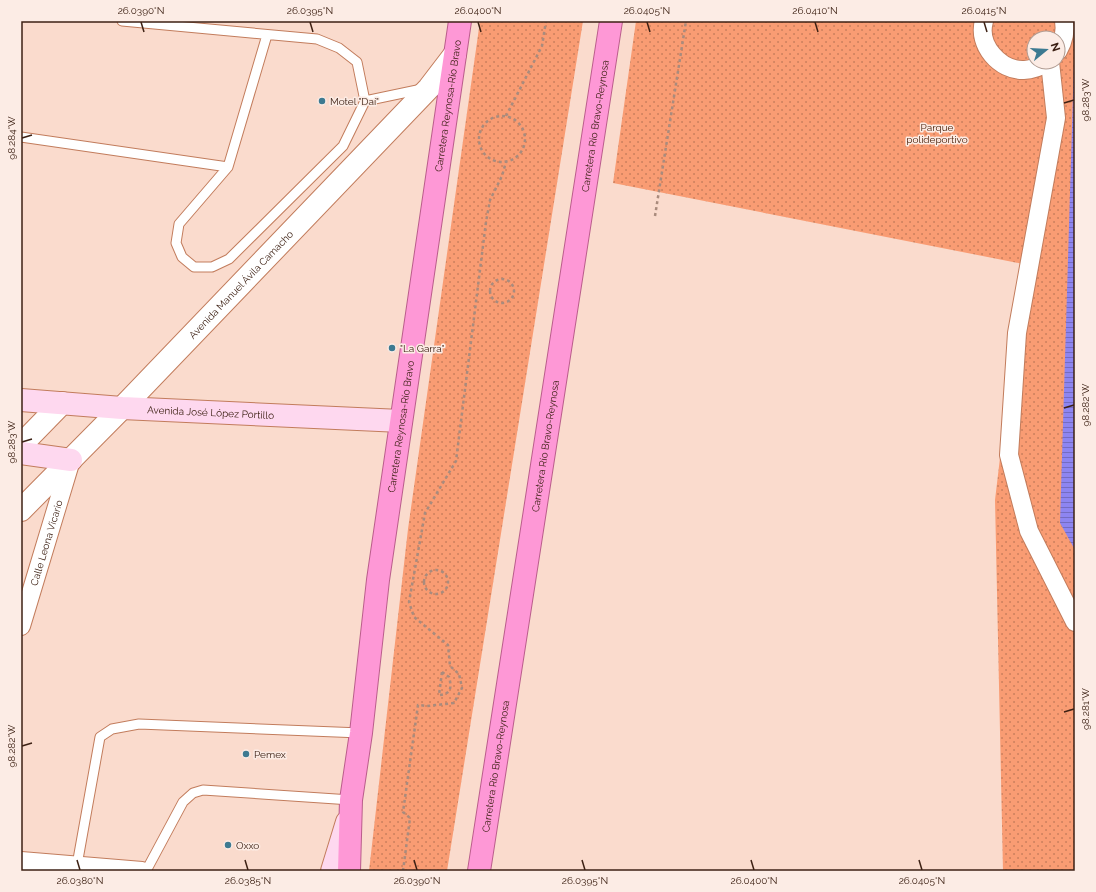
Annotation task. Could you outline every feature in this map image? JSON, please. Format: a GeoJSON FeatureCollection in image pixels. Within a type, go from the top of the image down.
{"type":"FeatureCollection","features":[{"type":"Feature","properties":{"kind":"highway","name":"Carretera Reynosa-Río Bravo"},"geometry":{"type":"LineString","coordinates":[[349,871],[351,804],[378,580],[460,21]]}},
{"type":"Feature","properties":{"kind":"highway","name":"Carretera Río Bravo-Reynosa"},"geometry":{"type":"LineString","coordinates":[[479,871],[611,21]]}},
{"type":"Feature","properties":{"kind":"main road","name":"Avenida José López Portillo"},"geometry":{"type":"LineString","coordinates":[[21,400],[122,408],[401,421]]}},
{"type":"Feature","properties":{"kind":"main road"},"geometry":{"type":"LineString","coordinates":[[21,453],[71,460]]}},
{"type":"Feature","properties":{"kind":"main road","name":"Carretera Reynosa-Río Bravo"},"geometry":{"type":"LineString","coordinates":[[332,871],[351,804]]}},
{"type":"Feature","properties":{"kind":"street"},"geometry":{"type":"LineString","coordinates":[[979,22],[989,51],[998,61],[1010,68],[1026,70]]}},
{"type":"Feature","properties":{"kind":"street","name":"Avenida Manuel Ávila Camacho"},"geometry":{"type":"LineString","coordinates":[[21,510],[122,408],[429,88],[455,54]]}},
{"type":"Feature","properties":{"kind":"street"},"geometry":{"type":"LineString","coordinates":[[1050,70],[1056,118],[1017,333],[1009,455],[1028,532],[1075,622]]}},
{"type":"Feature","properties":{"kind":"street"},"geometry":{"type":"LineString","coordinates":[[21,445],[62,403]]}},
{"type":"Feature","properties":{"kind":"street","name":"Calle Leona Vicario"},"geometry":{"type":"LineString","coordinates":[[21,626],[71,460]]}},
{"type":"Feature","properties":{"kind":"street"},"geometry":{"type":"LineString","coordinates":[[21,861],[142,871]]}},
{"type":"Feature","properties":{"kind":"lane"},"geometry":{"type":"LineString","coordinates":[[122,21],[267,35],[317,40],[339,48],[357,62],[365,101],[342,146],[229,259],[212,267],[194,267],[182,257],[176,243],[179,224],[228,166],[267,35]]}},
{"type":"Feature","properties":{"kind":"lane"},"geometry":{"type":"LineString","coordinates":[[365,101],[429,88]]}},
{"type":"Feature","properties":{"kind":"lane"},"geometry":{"type":"LineString","coordinates":[[21,137],[228,166]]}},
{"type":"Feature","properties":{"kind":"lane"},"geometry":{"type":"LineString","coordinates":[[76,865],[100,737],[112,729],[139,724],[360,733]]}},
{"type":"Feature","properties":{"kind":"lane"},"geometry":{"type":"LineString","coordinates":[[146,871],[183,802],[193,793],[203,790],[351,804]]}},
{"type":"Feature","properties":{"kind":"path"},"geometry":{"type":"LineString","coordinates":[[506,116],[542,46],[546,21]]}},
{"type":"Feature","properties":{"kind":"path"},"geometry":{"type":"LineString","coordinates":[[655,216],[686,21]]}},
{"type":"Feature","properties":{"kind":"path"},"geometry":{"type":"LineString","coordinates":[[499,116],[506,116],[514,119],[520,124],[524,131],[524,147],[520,154],[514,159],[506,162],[499,162],[485,156],[478,143],[478,135],[485,122],[491,118],[499,116]]}},
{"type":"Feature","properties":{"kind":"path"},"geometry":{"type":"LineString","coordinates":[[403,871],[410,818],[403,812],[418,705],[427,706],[454,703],[462,688],[459,674],[450,666],[448,645],[414,617],[409,602],[425,513],[456,461],[486,222],[490,200],[502,176],[506,162]]}},
{"type":"Feature","properties":{"kind":"path"},"geometry":{"type":"LineString","coordinates":[[501,279],[509,281],[514,288],[513,295],[509,301],[498,303],[492,298],[490,290],[491,285],[497,280],[501,279]]}},
{"type":"Feature","properties":{"kind":"path"},"geometry":{"type":"LineString","coordinates":[[432,570],[441,571],[447,577],[447,588],[442,593],[434,595],[427,591],[423,583],[426,575],[432,570]]}},
{"type":"Feature","properties":{"kind":"path"},"geometry":{"type":"LineString","coordinates":[[442,672],[449,677],[451,685],[449,692],[444,695],[439,695],[442,672]]}},
{"type":"Feature","properties":{"kind":"green space"},"geometry":{"type":"Polygon","coordinates":[[[480,21],[583,21],[447,871],[369,871],[408,529],[480,21]]]}},
{"type":"Feature","properties":{"kind":"green space","name":"Parque polideportivo"},"geometry":{"type":"Polygon","coordinates":[[[636,21],[1075,21],[1075,871],[1003,871],[995,500],[1023,264],[613,183],[636,21]]]}},
{"type":"Feature","properties":{"kind":"shaded area"},"geometry":{"type":"Polygon","coordinates":[[[1075,61],[1075,550],[1060,523],[1075,61]]]}},
{"type":"Feature","properties":{"kind":"place","name":"Motel \"Daí\""},"geometry":{"type":"Point","coordinates":[322,101]}},
{"type":"Feature","properties":{"kind":"place","name":"\"La Garra\""},"geometry":{"type":"Point","coordinates":[392,348]}},
{"type":"Feature","properties":{"kind":"place","name":"Pemex"},"geometry":{"type":"Point","coordinates":[246,754]}},
{"type":"Feature","properties":{"kind":"place","name":"Oxxo"},"geometry":{"type":"Point","coordinates":[228,845]}}]}
